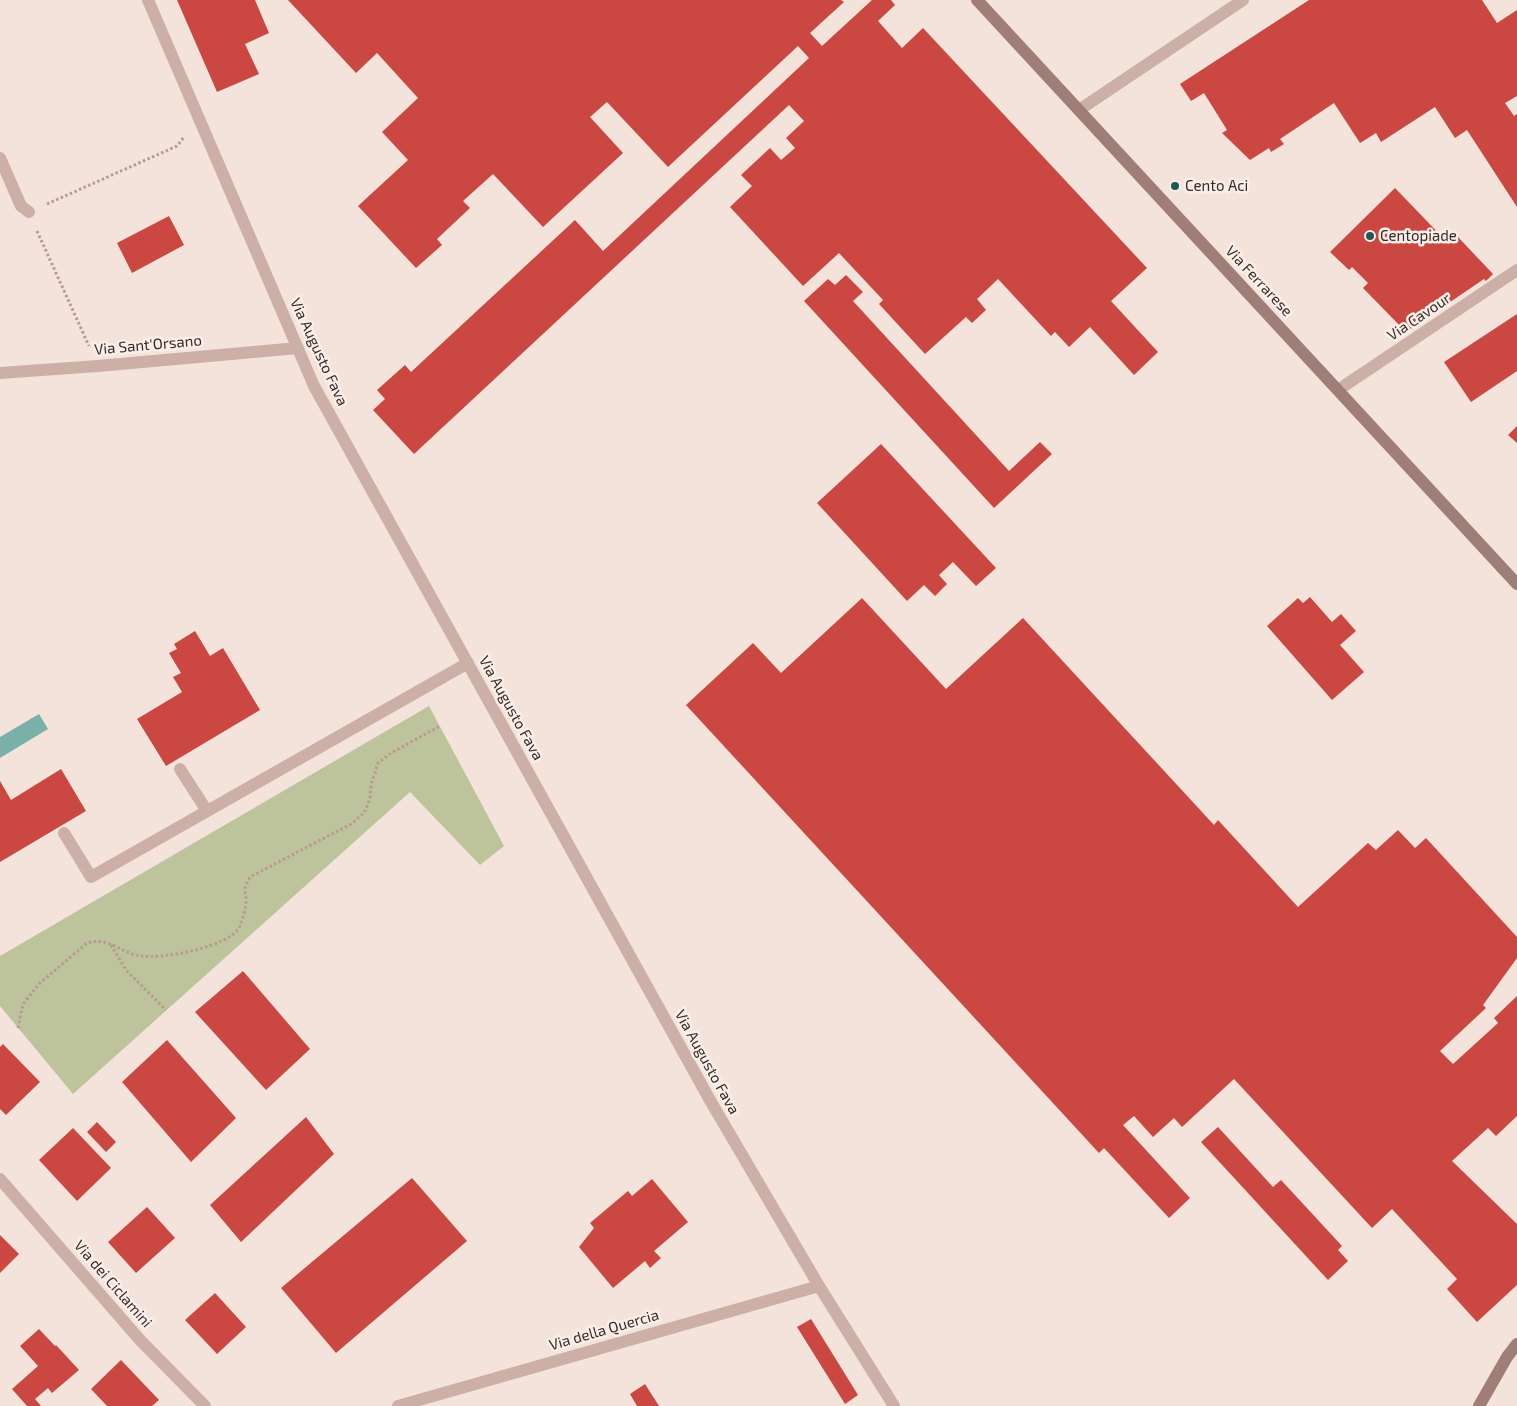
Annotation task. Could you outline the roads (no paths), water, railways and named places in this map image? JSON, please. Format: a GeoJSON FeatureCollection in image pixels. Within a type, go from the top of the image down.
{"type":"FeatureCollection","features":[{"type":"Feature","properties":{"kind":"main road","name":"Via Ferrarese"},"geometry":{"type":"LineString","coordinates":[[977,0],[1517,584]]}},
{"type":"Feature","properties":{"kind":"main road"},"geometry":{"type":"LineString","coordinates":[[1479,1406],[1507,1357],[1517,1344]]}},
{"type":"Feature","properties":{"kind":"street","name":"Via Augusto Fava"},"geometry":{"type":"LineString","coordinates":[[148,0],[314,386],[711,1102],[819,1286],[894,1406]]}},
{"type":"Feature","properties":{"kind":"street"},"geometry":{"type":"LineString","coordinates":[[1079,110],[1243,0]]}},
{"type":"Feature","properties":{"kind":"street"},"geometry":{"type":"LineString","coordinates":[[0,158],[20,206],[29,212]]}},
{"type":"Feature","properties":{"kind":"street","name":"Via Cavour"},"geometry":{"type":"LineString","coordinates":[[1338,390],[1517,270]]}},
{"type":"Feature","properties":{"kind":"street","name":"Via Sant'Orsano"},"geometry":{"type":"LineString","coordinates":[[0,373],[298,348]]}},
{"type":"Feature","properties":{"kind":"street"},"geometry":{"type":"LineString","coordinates":[[64,833],[91,877],[468,663]]}},
{"type":"Feature","properties":{"kind":"street"},"geometry":{"type":"LineString","coordinates":[[180,769],[207,812]]}},
{"type":"Feature","properties":{"kind":"street","name":"Via dei Ciclamini"},"geometry":{"type":"LineString","coordinates":[[0,1179],[140,1340],[205,1406]]}},
{"type":"Feature","properties":{"kind":"street","name":"Via della Quercia"},"geometry":{"type":"LineString","coordinates":[[398,1406],[819,1286]]}},
{"type":"Feature","properties":{"kind":"water"},"geometry":{"type":"Polygon","coordinates":[[[39,714],[48,729],[0,758],[0,737],[39,714]]]}},
{"type":"Feature","properties":{"kind":"place","name":"Cento Aci"},"geometry":{"type":"Point","coordinates":[1175,186]}},
{"type":"Feature","properties":{"kind":"place","name":"Centopiade"},"geometry":{"type":"Point","coordinates":[1370,236]}}]}
